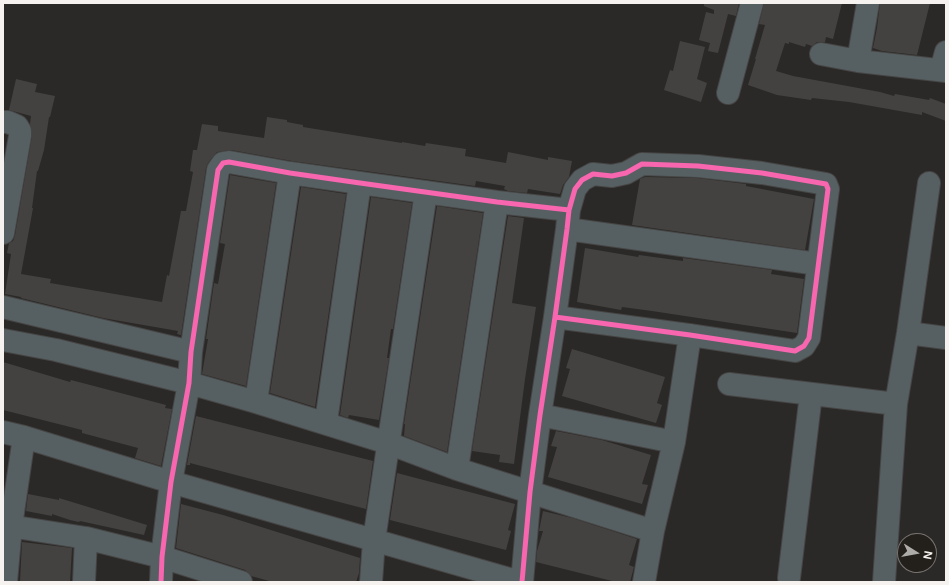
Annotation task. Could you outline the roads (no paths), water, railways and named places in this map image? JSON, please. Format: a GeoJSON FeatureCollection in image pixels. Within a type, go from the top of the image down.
{"type":"FeatureCollection","features":[{"type":"Feature","properties":{"kind":"street"},"geometry":{"type":"LineString","coordinates":[[728,93],[752,3]]}},
{"type":"Feature","properties":{"kind":"street"},"geometry":{"type":"LineString","coordinates":[[858,61],[868,3]]}},
{"type":"Feature","properties":{"kind":"street"},"geometry":{"type":"LineString","coordinates":[[821,54],[858,61],[944,64]]}},
{"type":"Feature","properties":{"kind":"street"},"geometry":{"type":"LineString","coordinates":[[3,122],[8,122],[17,126],[20,131],[3,233]]}},
{"type":"Feature","properties":{"kind":"street"},"geometry":{"type":"LineString","coordinates":[[161,582],[162,557],[171,482],[189,383],[192,352],[218,170],[223,164],[229,162],[290,173],[497,202],[568,220],[818,264]]}},
{"type":"Feature","properties":{"kind":"street"},"geometry":{"type":"LineString","coordinates":[[3,432],[171,482],[521,582],[530,492],[568,220],[576,189],[582,180],[593,174],[612,176],[626,173],[642,164],[698,166],[762,172],[826,184],[828,189],[809,338],[804,346],[795,351],[555,317]]}},
{"type":"Feature","properties":{"kind":"street"},"geometry":{"type":"LineString","coordinates":[[256,402],[290,173]]}},
{"type":"Feature","properties":{"kind":"street"},"geometry":{"type":"LineString","coordinates":[[326,422],[360,183]]}},
{"type":"Feature","properties":{"kind":"street"},"geometry":{"type":"LineString","coordinates":[[884,582],[896,404],[908,333],[929,183]]}},
{"type":"Feature","properties":{"kind":"street"},"geometry":{"type":"LineString","coordinates":[[371,582],[374,540],[426,192]]}},
{"type":"Feature","properties":{"kind":"street"},"geometry":{"type":"LineString","coordinates":[[457,469],[497,202]]}},
{"type":"Feature","properties":{"kind":"street"},"geometry":{"type":"LineString","coordinates":[[3,307],[192,352]]}},
{"type":"Feature","properties":{"kind":"street"},"geometry":{"type":"LineString","coordinates":[[908,333],[946,338]]}},
{"type":"Feature","properties":{"kind":"street"},"geometry":{"type":"LineString","coordinates":[[644,582],[653,531],[674,442],[690,335]]}},
{"type":"Feature","properties":{"kind":"street"},"geometry":{"type":"LineString","coordinates":[[3,340],[56,350],[189,383],[326,422],[457,469],[653,531]]}},
{"type":"Feature","properties":{"kind":"street"},"geometry":{"type":"LineString","coordinates":[[729,384],[896,404]]}},
{"type":"Feature","properties":{"kind":"street"},"geometry":{"type":"LineString","coordinates":[[789,578],[811,394]]}},
{"type":"Feature","properties":{"kind":"street"},"geometry":{"type":"LineString","coordinates":[[540,415],[674,442]]}},
{"type":"Feature","properties":{"kind":"street"},"geometry":{"type":"LineString","coordinates":[[6,582],[7,526],[24,437]]}},
{"type":"Feature","properties":{"kind":"street"},"geometry":{"type":"LineString","coordinates":[[7,526],[86,538],[162,557],[241,582]]}},
{"type":"Feature","properties":{"kind":"street"},"geometry":{"type":"LineString","coordinates":[[84,582],[86,538]]}}]}
